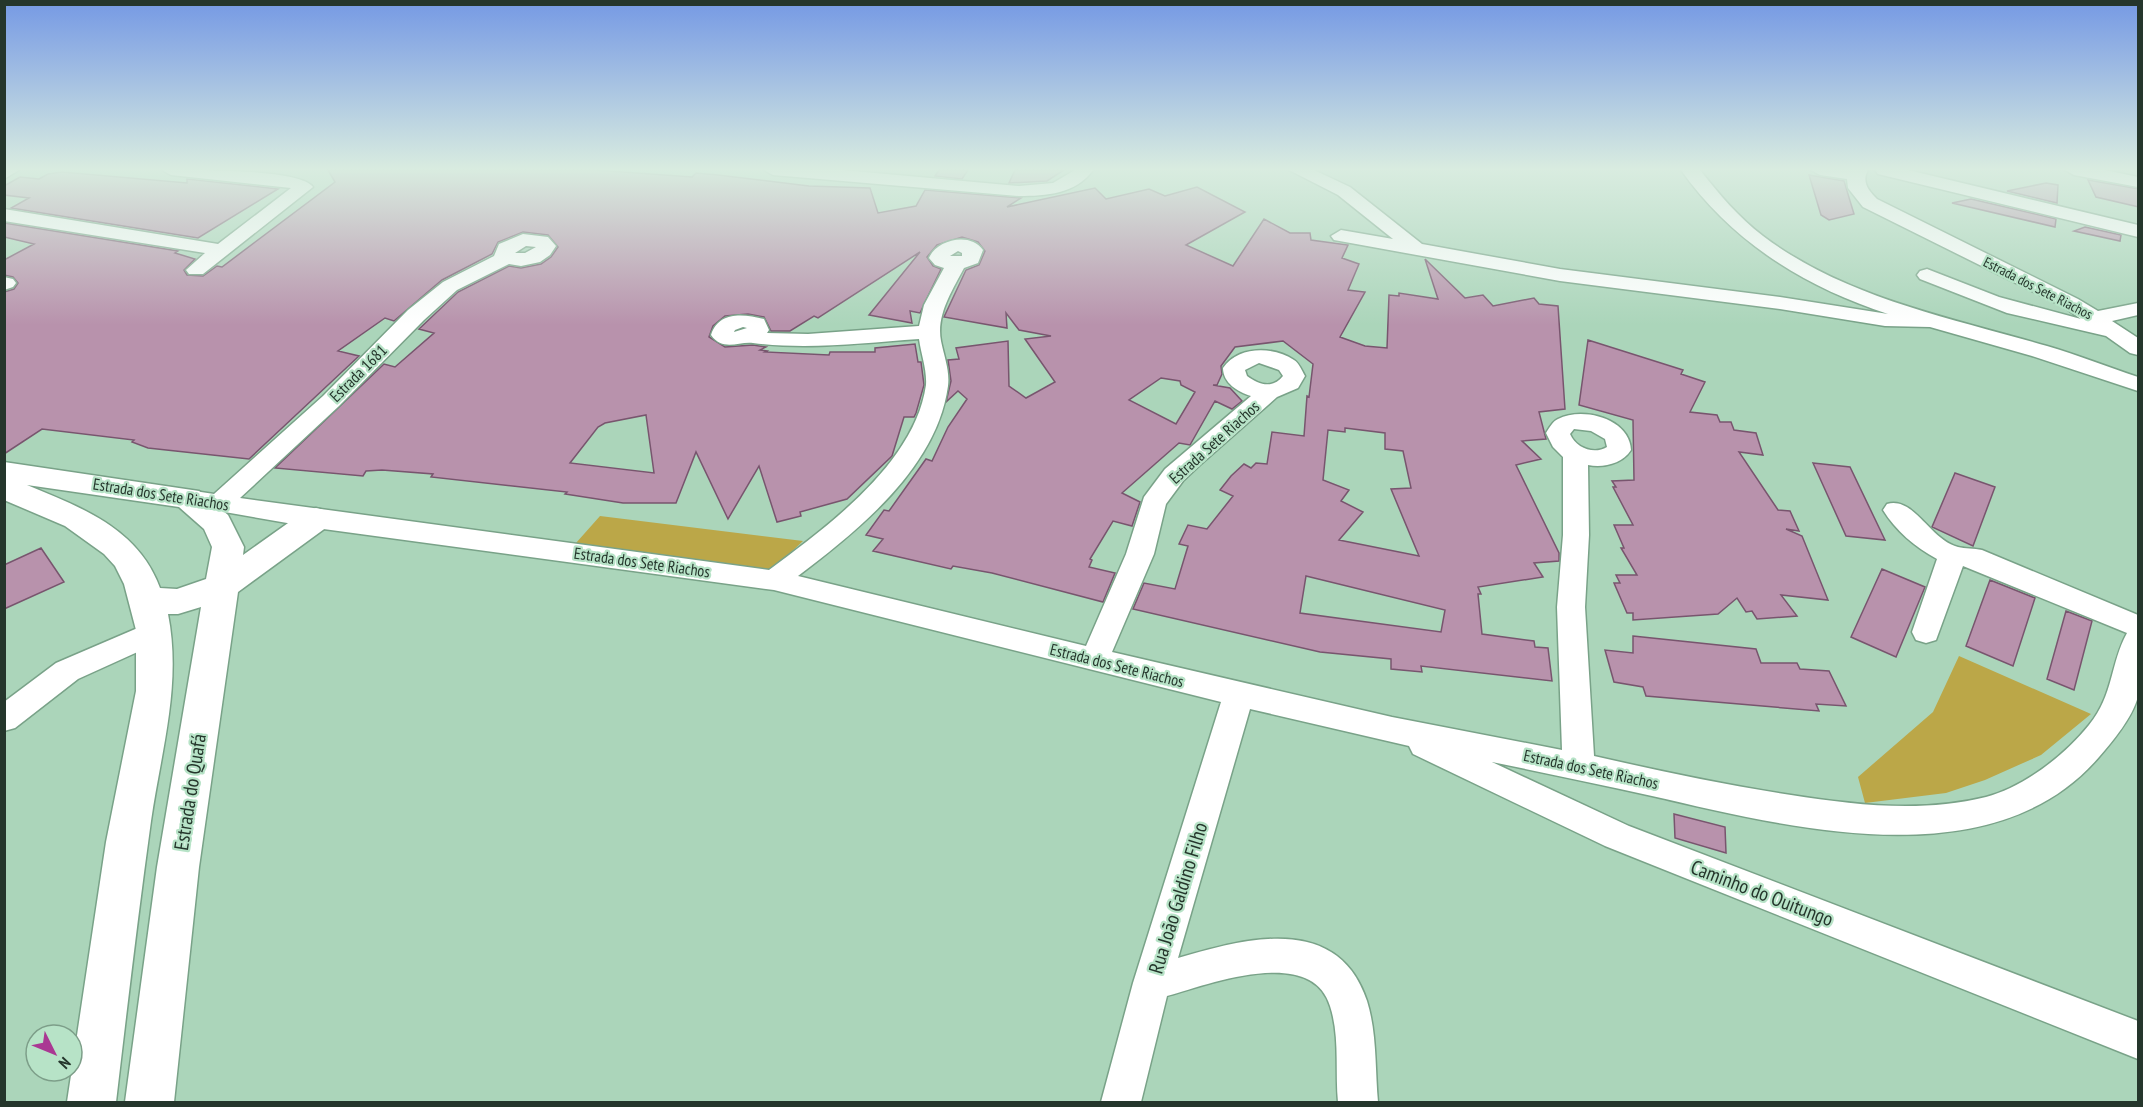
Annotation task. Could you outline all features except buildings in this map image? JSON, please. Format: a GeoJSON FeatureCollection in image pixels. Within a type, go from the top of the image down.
{"type":"FeatureCollection","features":[{"type":"Feature","properties":{"kind":"main road","name":"Estrada dos Sete Riachos"},"geometry":{"type":"LineString","coordinates":[[4,472],[187,498]]}},
{"type":"Feature","properties":{"kind":"main road"},"geometry":{"type":"LineString","coordinates":[[4,490],[15,492],[93,527],[111,540],[128,559],[139,579],[150,616],[156,678],[133,804],[91,1102]]}},
{"type":"Feature","properties":{"kind":"main road"},"geometry":{"type":"LineString","coordinates":[[93,527],[118,506],[187,498]]}},
{"type":"Feature","properties":{"kind":"main road","name":"Estrada do Quafá"},"geometry":{"type":"LineString","coordinates":[[150,1102],[178,867],[228,547],[217,523],[187,498]]}},
{"type":"Feature","properties":{"kind":"main road"},"geometry":{"type":"LineString","coordinates":[[150,616],[178,602],[223,586],[316,519]]}},
{"type":"Feature","properties":{"kind":"street"},"geometry":{"type":"LineString","coordinates":[[45,222],[220,250]]}},
{"type":"Feature","properties":{"kind":"street"},"geometry":{"type":"LineString","coordinates":[[196,270],[259,222]]}},
{"type":"Feature","properties":{"kind":"street"},"geometry":{"type":"LineString","coordinates":[[1382,222],[1416,249]]}},
{"type":"Feature","properties":{"kind":"street"},"geometry":{"type":"LineString","coordinates":[[1735,222],[1756,241],[1796,267],[1826,282],[1928,321],[2043,352],[2139,384]]}},
{"type":"Feature","properties":{"kind":"street","name":"Estrada dos Sete Riachos"},"geometry":{"type":"LineString","coordinates":[[1905,222],[2050,292],[2097,318],[2139,348]]}},
{"type":"Feature","properties":{"kind":"street"},"geometry":{"type":"LineString","coordinates":[[2101,222],[2139,231]]}},
{"type":"Feature","properties":{"kind":"street"},"geometry":{"type":"LineString","coordinates":[[1341,236],[1560,275],[1780,303],[1885,320],[1928,321]]}},
{"type":"Feature","properties":{"kind":"street","name":"Estrada 1681"},"geometry":{"type":"LineString","coordinates":[[187,498],[331,401],[416,315],[450,286],[507,257]]}},
{"type":"Feature","properties":{"kind":"street"},"geometry":{"type":"LineString","coordinates":[[774,580],[858,511],[905,461],[928,418],[937,386],[935,358],[928,332],[936,305],[956,264]]}},
{"type":"Feature","properties":{"kind":"street"},"geometry":{"type":"LineString","coordinates":[[1927,274],[1960,290],[2019,311],[2118,333]]}},
{"type":"Feature","properties":{"kind":"street"},"geometry":{"type":"LineString","coordinates":[[2097,318],[2139,309]]}},
{"type":"Feature","properties":{"kind":"street"},"geometry":{"type":"LineString","coordinates":[[751,336],[768,340],[928,332]]}},
{"type":"Feature","properties":{"kind":"street","name":"Estrada Sete Riachos"},"geometry":{"type":"LineString","coordinates":[[1094,660],[1140,554],[1153,502],[1191,459],[1269,392]]}},
{"type":"Feature","properties":{"kind":"street"},"geometry":{"type":"LineString","coordinates":[[1575,453],[1573,687],[1579,766]]}},
{"type":"Feature","properties":{"kind":"street","name":"Estrada dos Sete Riachos"},"geometry":{"type":"LineString","coordinates":[[187,498],[316,519],[774,580],[1094,660],[1392,730],[1579,766],[1726,799],[1866,821],[1932,820],[1992,810],[2034,790],[2072,766],[2102,733],[2122,699],[2139,639]]}},
{"type":"Feature","properties":{"kind":"street"},"geometry":{"type":"LineString","coordinates":[[1896,510],[1924,540],[1954,557],[1972,557],[2139,626]]}},
{"type":"Feature","properties":{"kind":"street"},"geometry":{"type":"LineString","coordinates":[[1926,632],[1949,562],[1954,557]]}},
{"type":"Feature","properties":{"kind":"street"},"geometry":{"type":"LineString","coordinates":[[4,719],[67,671],[150,616]]}},
{"type":"Feature","properties":{"kind":"street","name":"Rua João Galdino Filho"},"geometry":{"type":"LineString","coordinates":[[1121,1102],[1152,983],[1239,695]]}},
{"type":"Feature","properties":{"kind":"street","name":"Caminho do Ouitungo"},"geometry":{"type":"LineString","coordinates":[[1392,730],[1617,836],[2139,1040]]}},
{"type":"Feature","properties":{"kind":"street"},"geometry":{"type":"LineString","coordinates":[[1152,983],[1259,956],[1280,955],[1320,962],[1332,970],[1341,983],[1348,1002],[1358,1102]]}},
{"type":"Feature","properties":{"kind":"shaded area"},"geometry":{"type":"Polygon","coordinates":[[[600,516],[803,541],[769,573],[576,543],[600,516]]]}},
{"type":"Feature","properties":{"kind":"shaded area"},"geometry":{"type":"Polygon","coordinates":[[[1959,656],[2091,714],[2041,755],[1985,780],[1946,793],[1865,803],[1858,777],[1933,712],[1959,656]]]}}]}
